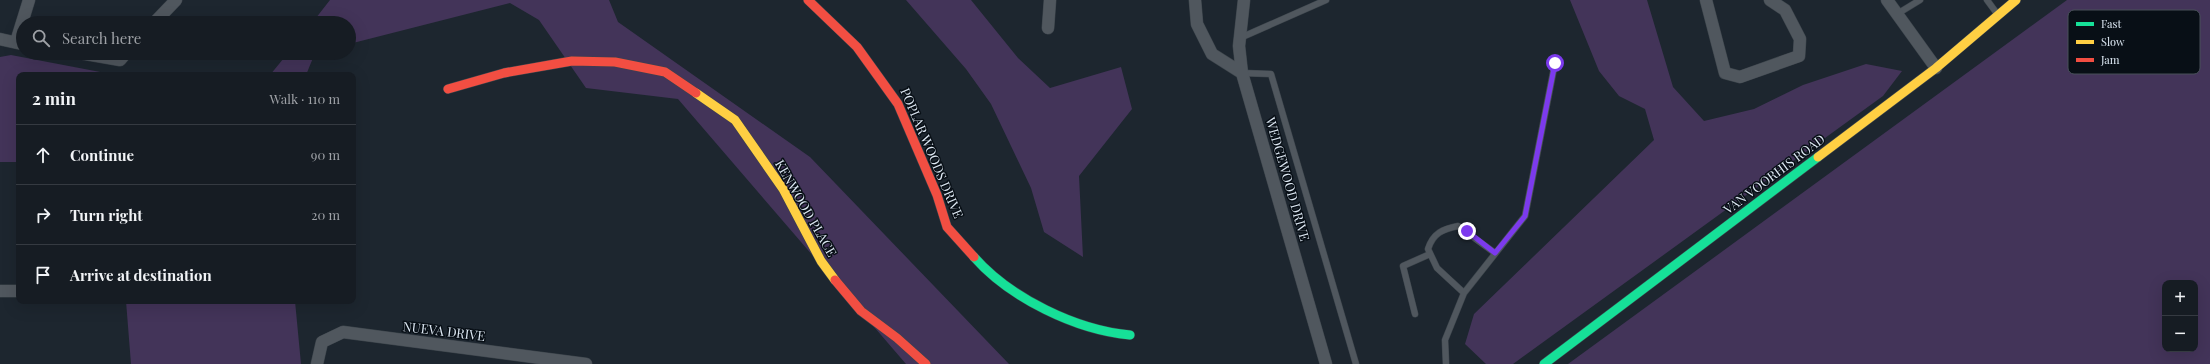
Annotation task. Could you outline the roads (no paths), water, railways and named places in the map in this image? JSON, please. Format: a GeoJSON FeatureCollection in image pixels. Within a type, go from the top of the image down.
{"type":"FeatureCollection","features":[{"type":"Feature","properties":{"kind":"street"},"geometry":{"type":"LineString","coordinates":[[25,16],[29,0]]}},
{"type":"Feature","properties":{"kind":"street"},"geometry":{"type":"LineString","coordinates":[[161,16],[176,0]]}},
{"type":"Feature","properties":{"kind":"street","name":"POPLAR WOODS DRIVE"},"geometry":{"type":"LineString","coordinates":[[808,0],[857,48],[885,84],[898,104],[937,195],[947,227],[981,266],[1027,300],[1081,325],[1107,333],[1130,335]]}},
{"type":"Feature","properties":{"kind":"street"},"geometry":{"type":"LineString","coordinates":[[1048,28],[1050,0]]}},
{"type":"Feature","properties":{"kind":"street"},"geometry":{"type":"LineString","coordinates":[[1195,0],[1197,24],[1212,54],[1242,73]]}},
{"type":"Feature","properties":{"kind":"street","name":"WEDGEWOOD DRIVE"},"geometry":{"type":"LineString","coordinates":[[1244,0],[1240,38],[1242,73],[1326,364]]}},
{"type":"Feature","properties":{"kind":"street"},"geometry":{"type":"LineString","coordinates":[[1706,0],[1725,73],[1740,77],[1799,56],[1800,39],[1785,10],[1770,0]]}},
{"type":"Feature","properties":{"kind":"street"},"geometry":{"type":"LineString","coordinates":[[1887,0],[1936,68]]}},
{"type":"Feature","properties":{"kind":"street","name":"VAN VOORHIS ROAD"},"geometry":{"type":"LineString","coordinates":[[1544,364],[1936,68],[2016,0]]}},
{"type":"Feature","properties":{"kind":"street"},"geometry":{"type":"LineString","coordinates":[[0,39],[16,42]]}},
{"type":"Feature","properties":{"kind":"street","name":"KENWOOD PLACE"},"geometry":{"type":"LineString","coordinates":[[448,89],[504,73],[572,61],[615,62],[665,72],[735,120],[783,189],[820,261],[834,279],[861,311],[897,338],[926,364]]}},
{"type":"Feature","properties":{"kind":"street"},"geometry":{"type":"LineString","coordinates":[[0,291],[16,291]]}},
{"type":"Feature","properties":{"kind":"street","name":"NUEVA DRIVE"},"geometry":{"type":"LineString","coordinates":[[316,364],[322,342],[343,332],[586,364]]}},
{"type":"Feature","properties":{"kind":"lane"},"geometry":{"type":"LineString","coordinates":[[1240,38],[1326,0]]}},
{"type":"Feature","properties":{"kind":"lane"},"geometry":{"type":"LineString","coordinates":[[1897,14],[1920,0]]}},
{"type":"Feature","properties":{"kind":"lane"},"geometry":{"type":"LineString","coordinates":[[1987,0],[1998,16]]}},
{"type":"Feature","properties":{"kind":"lane"},"geometry":{"type":"LineString","coordinates":[[1446,364],[1445,340],[1464,293],[1525,216],[1555,63]]}},
{"type":"Feature","properties":{"kind":"lane"},"geometry":{"type":"LineString","coordinates":[[1242,73],[1271,74],[1356,364]]}},
{"type":"Feature","properties":{"kind":"lane"},"geometry":{"type":"LineString","coordinates":[[1464,293],[1437,268],[1428,249],[1431,239],[1445,228],[1458,226],[1495,253]]}},
{"type":"Feature","properties":{"kind":"lane"},"geometry":{"type":"LineString","coordinates":[[1415,314],[1403,266],[1430,254]]}}]}
